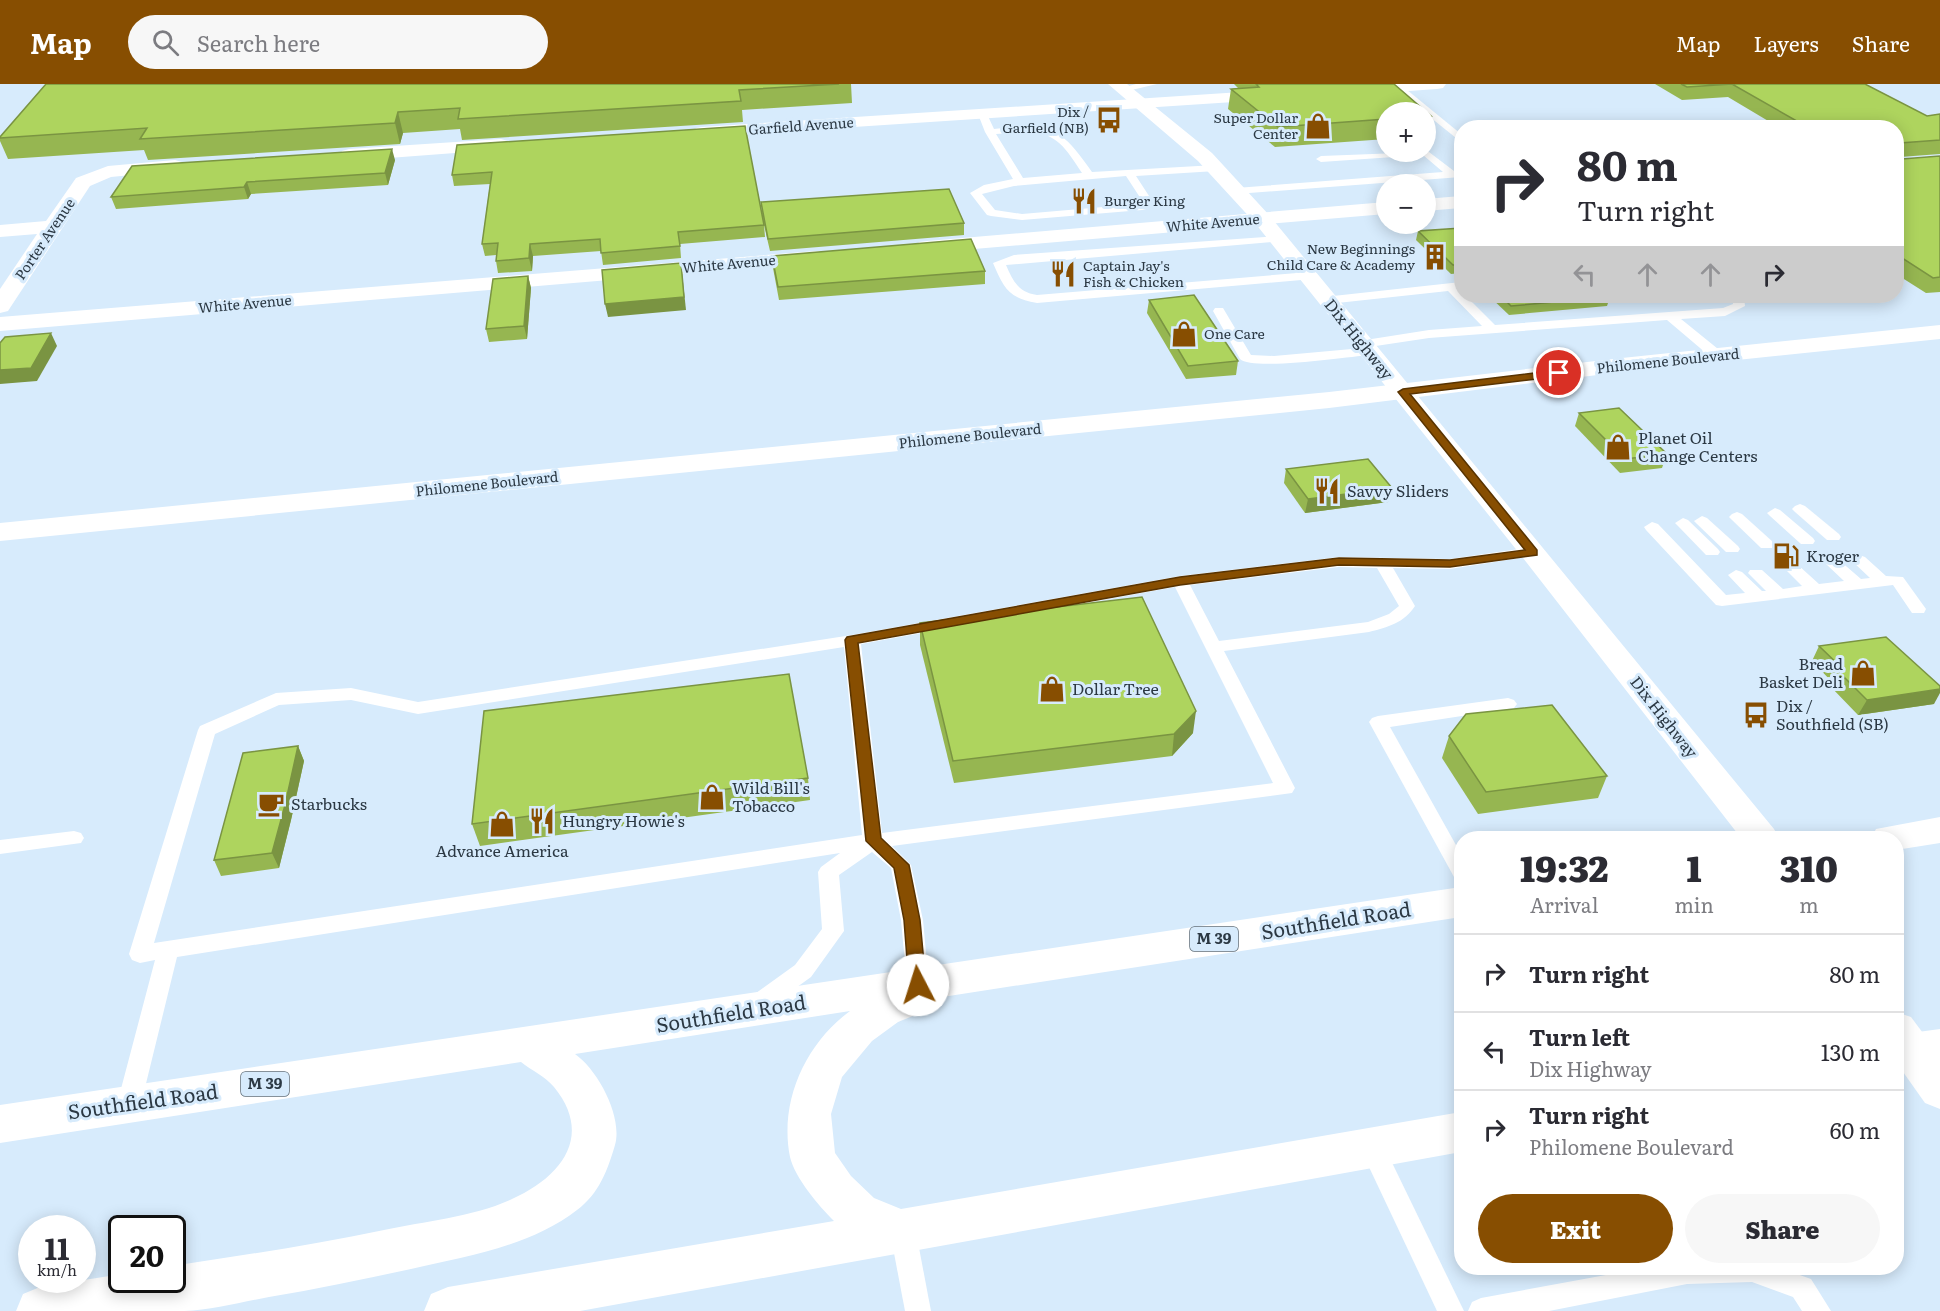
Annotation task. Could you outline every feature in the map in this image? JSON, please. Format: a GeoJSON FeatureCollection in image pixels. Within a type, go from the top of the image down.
{"type":"FeatureCollection","features":[{"type":"Feature","properties":{"kind":"main road"},"geometry":{"type":"LineString","coordinates":[[1333,91],[1362,87],[1437,84]]}},
{"type":"Feature","properties":{"kind":"main road","name":"Dix Highway"},"geometry":{"type":"LineString","coordinates":[[1120,86],[1216,168],[1262,219],[1533,552],[1755,831]]}},
{"type":"Feature","properties":{"kind":"main road","name":"Garfield Avenue"},"geometry":{"type":"LineString","coordinates":[[690,133],[1287,94]]}},
{"type":"Feature","properties":{"kind":"main road"},"geometry":{"type":"LineString","coordinates":[[335,156],[524,144]]}},
{"type":"Feature","properties":{"kind":"main road","name":"Porter Avenue"},"geometry":{"type":"LineString","coordinates":[[0,306],[83,182],[122,170],[193,165]]}},
{"type":"Feature","properties":{"kind":"main road"},"geometry":{"type":"LineString","coordinates":[[1436,204],[1454,203]]}},
{"type":"Feature","properties":{"kind":"main road","name":"White Avenue"},"geometry":{"type":"LineString","coordinates":[[911,249],[1376,209]]}},
{"type":"Feature","properties":{"kind":"main road"},"geometry":{"type":"LineString","coordinates":[[0,231],[52,228]]}},
{"type":"Feature","properties":{"kind":"main road","name":"White Avenue"},"geometry":{"type":"LineString","coordinates":[[0,324],[840,255]]}},
{"type":"Feature","properties":{"kind":"main road","name":"Philomene Boulevard"},"geometry":{"type":"LineString","coordinates":[[0,532],[1403,392],[1622,365],[1940,332]]}},
{"type":"Feature","properties":{"kind":"main road"},"geometry":{"type":"LineString","coordinates":[[1904,836],[1940,830]]}},
{"type":"Feature","properties":{"kind":"main road","name":"Southfield Road"},"geometry":{"type":"LineString","coordinates":[[0,1124],[1454,903]]}},
{"type":"Feature","properties":{"kind":"main road"},"geometry":{"type":"LineString","coordinates":[[903,1232],[858,1213],[835,1191],[813,1158],[809,1114],[822,1071],[835,1052],[857,1029],[883,1010],[968,977]]}},
{"type":"Feature","properties":{"kind":"main road"},"geometry":{"type":"LineString","coordinates":[[40,1311],[321,1266],[478,1232],[524,1217],[562,1195],[585,1169],[597,1134],[590,1106],[568,1073],[529,1045]]}},
{"type":"Feature","properties":{"kind":"main road"},"geometry":{"type":"LineString","coordinates":[[1911,1045],[1940,1090]]}},
{"type":"Feature","properties":{"kind":"main road"},"geometry":{"type":"LineString","coordinates":[[448,1311],[1454,1133]]}},
{"type":"Feature","properties":{"kind":"lane"},"geometry":{"type":"LineString","coordinates":[[1120,86],[1152,84]]}},
{"type":"Feature","properties":{"kind":"lane"},"geometry":{"type":"LineString","coordinates":[[1398,87],[1454,133]]}},
{"type":"Feature","properties":{"kind":"lane"},"geometry":{"type":"LineString","coordinates":[[983,114],[990,132],[1019,181]]}},
{"type":"Feature","properties":{"kind":"lane"},"geometry":{"type":"LineString","coordinates":[[990,132],[1045,128],[1056,132],[1089,175]]}},
{"type":"Feature","properties":{"kind":"lane"},"geometry":{"type":"LineString","coordinates":[[1335,175],[1321,159],[1425,152],[1454,173]]}},
{"type":"Feature","properties":{"kind":"lane"},"geometry":{"type":"LineString","coordinates":[[1130,174],[1146,199],[1142,207],[1022,217],[991,213],[975,193],[978,189],[995,184],[1019,181],[1216,168]]}},
{"type":"Feature","properties":{"kind":"lane"},"geometry":{"type":"LineString","coordinates":[[1236,191],[1335,175],[1454,174]]}},
{"type":"Feature","properties":{"kind":"lane"},"geometry":{"type":"LineString","coordinates":[[1279,239],[1014,259],[999,263],[1011,290],[1020,297],[1037,298],[1309,276]]}},
{"type":"Feature","properties":{"kind":"lane"},"geometry":{"type":"LineString","coordinates":[[1328,300],[1402,294],[1454,286]]}},
{"type":"Feature","properties":{"kind":"lane"},"geometry":{"type":"LineString","coordinates":[[1470,303],[1493,330]]}},
{"type":"Feature","properties":{"kind":"lane"},"geometry":{"type":"LineString","coordinates":[[1219,310],[1247,358],[1274,360],[1366,347],[1429,334],[1725,312],[1739,306],[1739,303]]}},
{"type":"Feature","properties":{"kind":"lane"},"geometry":{"type":"LineString","coordinates":[[1671,317],[1718,356]]}},
{"type":"Feature","properties":{"kind":"lane"},"geometry":{"type":"LineString","coordinates":[[1800,509],[1833,537]]}},
{"type":"Feature","properties":{"kind":"lane"},"geometry":{"type":"LineString","coordinates":[[1775,513],[1807,541]]}},
{"type":"Feature","properties":{"kind":"lane"},"geometry":{"type":"LineString","coordinates":[[1737,517],[1767,545]]}},
{"type":"Feature","properties":{"kind":"lane"},"geometry":{"type":"LineString","coordinates":[[1702,521],[1732,549]]}},
{"type":"Feature","properties":{"kind":"lane"},"geometry":{"type":"LineString","coordinates":[[1683,523],[1712,552]]}},
{"type":"Feature","properties":{"kind":"lane"},"geometry":{"type":"LineString","coordinates":[[1652,527],[1722,601],[1896,580],[1918,609]]}},
{"type":"Feature","properties":{"kind":"lane"},"geometry":{"type":"LineString","coordinates":[[1180,581],[1285,788],[873,841],[140,954],[207,730],[276,699],[351,694],[418,708],[852,640],[1180,581],[1339,562],[1450,564],[1533,552]]}},
{"type":"Feature","properties":{"kind":"lane"},"geometry":{"type":"LineString","coordinates":[[1859,560],[1883,582]]}},
{"type":"Feature","properties":{"kind":"lane"},"geometry":{"type":"LineString","coordinates":[[1833,563],[1857,585]]}},
{"type":"Feature","properties":{"kind":"lane"},"geometry":{"type":"LineString","coordinates":[[1214,647],[1370,627],[1391,620],[1401,615],[1407,606],[1383,564]]}},
{"type":"Feature","properties":{"kind":"lane"},"geometry":{"type":"LineString","coordinates":[[1792,568],[1815,590]]}},
{"type":"Feature","properties":{"kind":"lane"},"geometry":{"type":"LineString","coordinates":[[1756,573],[1779,594]]}},
{"type":"Feature","properties":{"kind":"lane"},"geometry":{"type":"LineString","coordinates":[[1736,575],[1758,597]]}},
{"type":"Feature","properties":{"kind":"lane"},"geometry":{"type":"LineString","coordinates":[[852,640],[873,841],[901,865],[912,920],[918,985]]}},
{"type":"Feature","properties":{"kind":"lane"},"geometry":{"type":"LineString","coordinates":[[1454,859],[1378,722],[1508,704]]}},
{"type":"Feature","properties":{"kind":"lane"},"geometry":{"type":"LineString","coordinates":[[0,847],[74,838]]}},
{"type":"Feature","properties":{"kind":"lane"},"geometry":{"type":"LineString","coordinates":[[747,1011],[803,971],[833,931],[828,872],[873,841]]}},
{"type":"Feature","properties":{"kind":"lane"},"geometry":{"type":"LineString","coordinates":[[129,1104],[168,950]]}},
{"type":"Feature","properties":{"kind":"lane"},"geometry":{"type":"LineString","coordinates":[[1372,1148],[1451,1311]]}},
{"type":"Feature","properties":{"kind":"lane"},"geometry":{"type":"LineString","coordinates":[[903,1232],[918,1311]]}},
{"type":"Feature","properties":{"kind":"lane"},"geometry":{"type":"LineString","coordinates":[[1481,1311],[1671,1275]]}},
{"type":"Feature","properties":{"kind":"lane"},"geometry":{"type":"LineString","coordinates":[[1766,1275],[1803,1288],[1818,1311]]}},
{"type":"Feature","properties":{"kind":"building"},"geometry":{"type":"Polygon","coordinates":[[[46,84],[839,84],[739,90],[741,101],[458,119],[460,108],[398,112],[395,123],[140,139],[147,128],[0,138],[46,84]]]}},
{"type":"Feature","properties":{"kind":"building"},"geometry":{"type":"Polygon","coordinates":[[[1256,84],[1394,84],[1415,102],[1376,102],[1376,120],[1278,127],[1231,89],[1259,87],[1256,84]]]}},
{"type":"Feature","properties":{"kind":"building"},"geometry":{"type":"Polygon","coordinates":[[[1681,84],[1732,84],[1687,87],[1681,84]]]}},
{"type":"Feature","properties":{"kind":"building"},"geometry":{"type":"Polygon","coordinates":[[[1732,84],[1865,84],[1927,116],[1940,114],[1940,140],[1904,143],[1904,120],[1795,120],[1732,84]]]}},
{"type":"Feature","properties":{"kind":"building"},"geometry":{"type":"Polygon","coordinates":[[[745,126],[764,225],[678,232],[680,246],[601,253],[600,239],[530,244],[529,258],[496,261],[498,243],[482,244],[492,172],[452,175],[457,145],[745,126]]]}},
{"type":"Feature","properties":{"kind":"building"},"geometry":{"type":"Polygon","coordinates":[[[392,149],[385,173],[247,182],[244,187],[111,197],[132,166],[392,149]]]}},
{"type":"Feature","properties":{"kind":"building"},"geometry":{"type":"Polygon","coordinates":[[[1940,156],[1940,277],[1933,278],[1904,259],[1904,159],[1940,156]]]}},
{"type":"Feature","properties":{"kind":"building"},"geometry":{"type":"Polygon","coordinates":[[[949,189],[964,223],[768,239],[761,202],[949,189]]]}},
{"type":"Feature","properties":{"kind":"building"},"geometry":{"type":"Polygon","coordinates":[[[1454,228],[1453,265],[1421,234],[1436,234],[1436,230],[1454,228]]]}},
{"type":"Feature","properties":{"kind":"building"},"geometry":{"type":"Polygon","coordinates":[[[971,239],[985,271],[778,287],[772,256],[971,239]]]}},
{"type":"Feature","properties":{"kind":"building"},"geometry":{"type":"Polygon","coordinates":[[[681,263],[684,297],[605,304],[602,270],[681,263]]]}},
{"type":"Feature","properties":{"kind":"building"},"geometry":{"type":"Polygon","coordinates":[[[528,276],[524,326],[486,329],[493,279],[528,276]]]}},
{"type":"Feature","properties":{"kind":"building","name":"One Care"},"geometry":{"type":"Polygon","coordinates":[[[1194,295],[1238,361],[1188,366],[1149,300],[1194,295]]]}},
{"type":"Feature","properties":{"kind":"building"},"geometry":{"type":"Polygon","coordinates":[[[1508,303],[1544,303],[1511,306],[1508,303]]]}},
{"type":"Feature","properties":{"kind":"building"},"geometry":{"type":"Polygon","coordinates":[[[51,333],[31,368],[0,370],[0,343],[5,337],[51,333]]]}},
{"type":"Feature","properties":{"kind":"building"},"geometry":{"type":"Polygon","coordinates":[[[1619,408],[1667,454],[1625,459],[1579,413],[1619,408]]]}},
{"type":"Feature","properties":{"kind":"building"},"geometry":{"type":"Polygon","coordinates":[[[1368,459],[1392,488],[1308,499],[1286,469],[1368,459]]]}},
{"type":"Feature","properties":{"kind":"building","name":"Dollar Tree"},"geometry":{"type":"Polygon","coordinates":[[[1142,597],[1196,711],[1174,734],[953,761],[920,623],[1142,597]]]}},
{"type":"Feature","properties":{"kind":"building"},"geometry":{"type":"Polygon","coordinates":[[[1886,637],[1940,686],[1940,689],[1867,700],[1838,671],[1844,670],[1819,646],[1886,637]]]}},
{"type":"Feature","properties":{"kind":"building"},"geometry":{"type":"Polygon","coordinates":[[[789,674],[808,778],[472,824],[484,711],[789,674]]]}},
{"type":"Feature","properties":{"kind":"building"},"geometry":{"type":"Polygon","coordinates":[[[1552,705],[1607,776],[1486,792],[1449,736],[1466,714],[1552,705]]]}},
{"type":"Feature","properties":{"kind":"building","name":"Starbucks"},"geometry":{"type":"Polygon","coordinates":[[[298,746],[272,853],[214,860],[243,753],[298,746]]]}},
{"type":"Feature","properties":{"kind":"place","name":"Dix / Garfield (NB)"},"geometry":{"type":"Point","coordinates":[1109,120]}},
{"type":"Feature","properties":{"kind":"place","name":"Super Dollar Center"},"geometry":{"type":"Point","coordinates":[1318,126]}},
{"type":"Feature","properties":{"kind":"place","name":"Burger King"},"geometry":{"type":"Point","coordinates":[1084,201]}},
{"type":"Feature","properties":{"kind":"place","name":"New Beginnings Child Care & Academy"},"geometry":{"type":"Point","coordinates":[1435,257]}},
{"type":"Feature","properties":{"kind":"place","name":"Captain Jay's Fish & Chicken"},"geometry":{"type":"Point","coordinates":[1063,274]}},
{"type":"Feature","properties":{"kind":"place","name":"One Care"},"geometry":{"type":"Point","coordinates":[1184,334]}},
{"type":"Feature","properties":{"kind":"place","name":"Planet Oil Change Centers"},"geometry":{"type":"Point","coordinates":[1618,447]}},
{"type":"Feature","properties":{"kind":"place","name":"Savvy Sliders"},"geometry":{"type":"Point","coordinates":[1327,491]}},
{"type":"Feature","properties":{"kind":"place","name":"Kroger"},"geometry":{"type":"Point","coordinates":[1786,556]}},
{"type":"Feature","properties":{"kind":"place","name":"Bread Basket Deli"},"geometry":{"type":"Point","coordinates":[1863,673]}},
{"type":"Feature","properties":{"kind":"place","name":"Dollar Tree"},"geometry":{"type":"Point","coordinates":[1052,689]}},
{"type":"Feature","properties":{"kind":"place","name":"Dix / Southfield (SB)"},"geometry":{"type":"Point","coordinates":[1756,715]}},
{"type":"Feature","properties":{"kind":"place","name":"Wild Bill's Tobacco"},"geometry":{"type":"Point","coordinates":[712,797]}},
{"type":"Feature","properties":{"kind":"place","name":"Starbucks"},"geometry":{"type":"Point","coordinates":[271,804]}},
{"type":"Feature","properties":{"kind":"place","name":"Hungry Howie's"},"geometry":{"type":"Point","coordinates":[542,821]}},
{"type":"Feature","properties":{"kind":"place","name":"Advance America"},"geometry":{"type":"Point","coordinates":[502,824]}},
{"type":"Feature","properties":{"kind":"route"},"geometry":{"type":"LineString","coordinates":[[918,985],[912,920],[901,865],[873,841],[852,640],[1180,581],[1339,562],[1450,564],[1533,552],[1403,392],[1559,373]]}}]}
